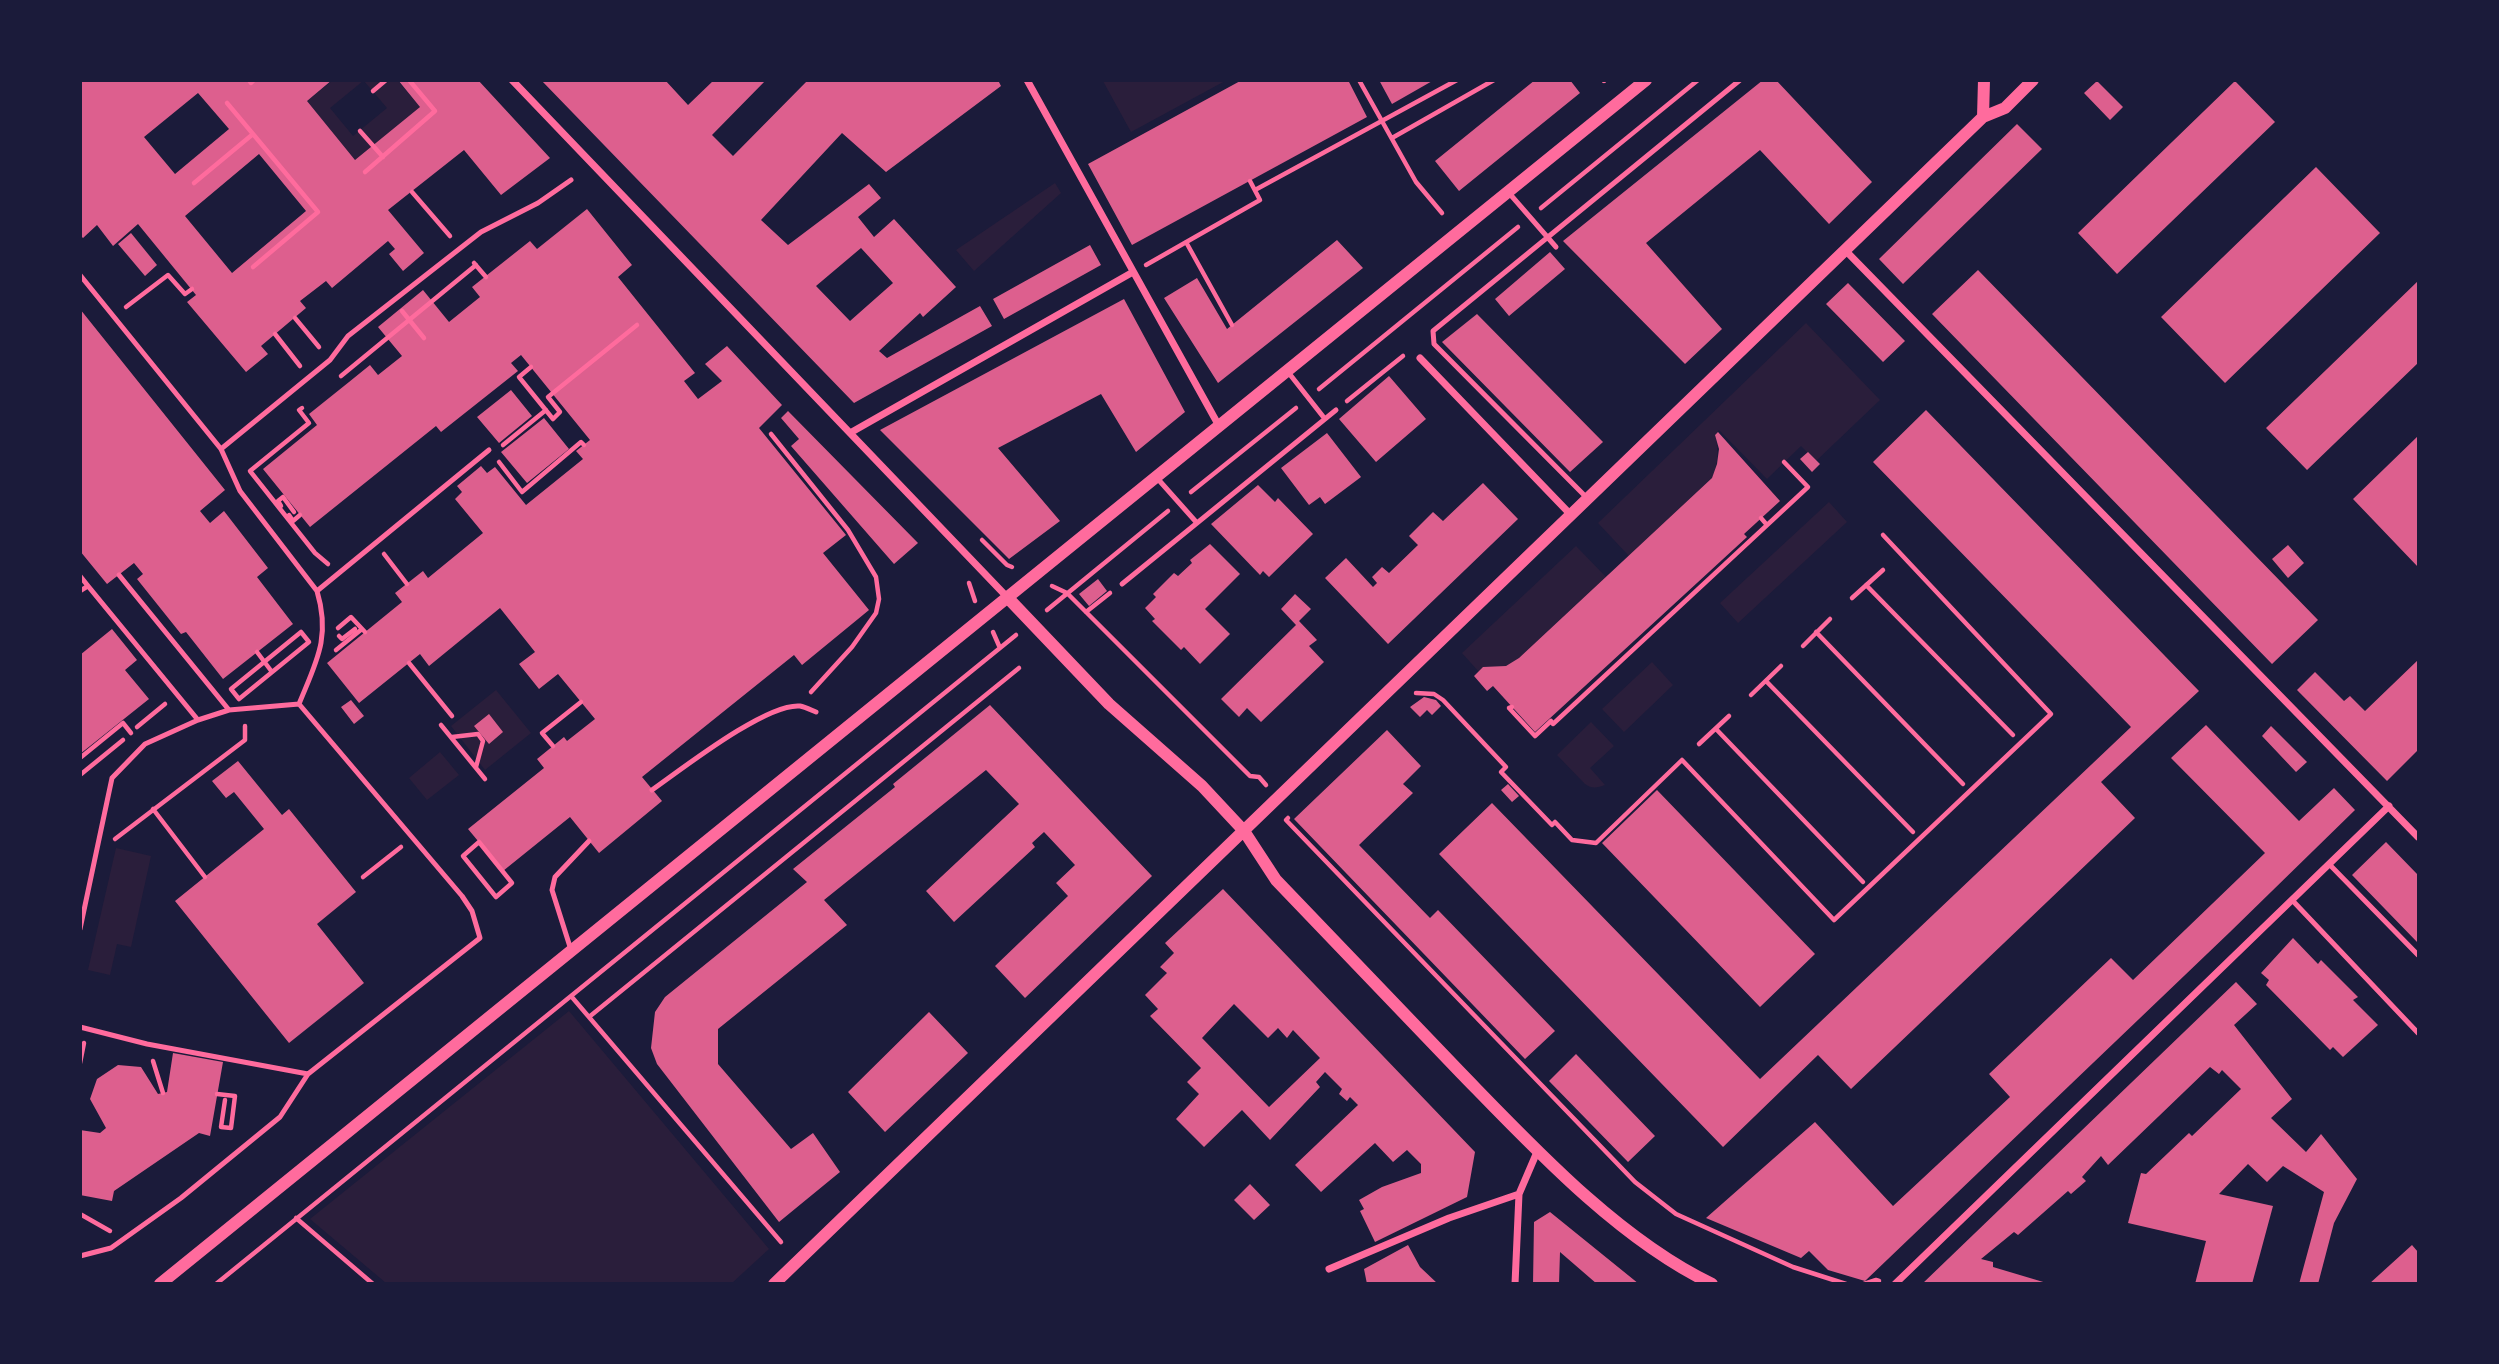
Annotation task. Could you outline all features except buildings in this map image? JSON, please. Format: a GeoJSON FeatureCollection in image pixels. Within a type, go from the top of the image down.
{"type":"FeatureCollection","features":[{"type":"Feature","properties":{"kind":"street"},"geometry":{"type":"LineString","coordinates":[[512,80],[1109,704],[1202,786],[1244,831],[1276,880],[1536,1152],[1616,1220],[1686,1271],[1712,1283]]}},
{"type":"Feature","properties":{"kind":"street"},"geometry":{"type":"LineString","coordinates":[[1027,80],[1220,427]]}},
{"type":"Feature","properties":{"kind":"street"},"geometry":{"type":"LineString","coordinates":[[160,1283],[1646,80]]}},
{"type":"Feature","properties":{"kind":"street"},"geometry":{"type":"LineString","coordinates":[[1983,117],[1984,80]]}},
{"type":"Feature","properties":{"kind":"street"},"geometry":{"type":"LineString","coordinates":[[774,1283],[1983,117],[2005,108],[2033,80]]}},
{"type":"Feature","properties":{"kind":"street"},"geometry":{"type":"LineString","coordinates":[[1844,250],[2418,837]]}},
{"type":"Feature","properties":{"kind":"street"},"geometry":{"type":"LineString","coordinates":[[850,433],[1133,272]]}},
{"type":"Feature","properties":{"kind":"street"},"geometry":{"type":"LineString","coordinates":[[1420,358],[1571,515]]}},
{"type":"Feature","properties":{"kind":"street"},"geometry":{"type":"LineString","coordinates":[[1895,1283],[2389,806]]}},
{"type":"Feature","properties":{"kind":"street"},"geometry":{"type":"LineString","coordinates":[[1515,1283],[1519,1194],[1536,1152]]}},
{"type":"Feature","properties":{"kind":"street"},"geometry":{"type":"LineString","coordinates":[[1329,1269],[1449,1218],[1519,1194]]}},
{"type":"Feature","properties":{"kind":"lane"},"geometry":{"type":"LineString","coordinates":[[1587,498],[1434,344],[1433,331],[1740,80]]}},
{"type":"Feature","properties":{"kind":"lane"},"geometry":{"type":"LineString","coordinates":[[221,449],[330,360],[348,336],[481,232],[538,203],[570,180]]}},
{"type":"Feature","properties":{"kind":"lane"},"geometry":{"type":"LineString","coordinates":[[1509,193],[1556,247]]}},
{"type":"Feature","properties":{"kind":"lane"},"geometry":{"type":"LineString","coordinates":[[80,275],[221,449],[240,491],[317,591],[322,608],[322,646],[299,704]]}},
{"type":"Feature","properties":{"kind":"lane"},"geometry":{"type":"LineString","coordinates":[[1288,372],[1325,419]]}},
{"type":"Feature","properties":{"kind":"lane"},"geometry":{"type":"LineString","coordinates":[[1122,584],[1336,410]]}},
{"type":"Feature","properties":{"kind":"lane"},"geometry":{"type":"LineString","coordinates":[[317,591],[489,450]]}},
{"type":"Feature","properties":{"kind":"lane"},"geometry":{"type":"LineString","coordinates":[[1157,478],[1197,523]]}},
{"type":"Feature","properties":{"kind":"lane"},"geometry":{"type":"LineString","coordinates":[[119,575],[229,710]]}},
{"type":"Feature","properties":{"kind":"lane"},"geometry":{"type":"LineString","coordinates":[[80,576],[198,720]]}},
{"type":"Feature","properties":{"kind":"lane"},"geometry":{"type":"LineString","coordinates":[[80,591],[89,586]]}},
{"type":"Feature","properties":{"kind":"lane"},"geometry":{"type":"LineString","coordinates":[[80,929],[112,778],[145,744],[198,720],[229,710],[299,704]]}},
{"type":"Feature","properties":{"kind":"lane"},"geometry":{"type":"LineString","coordinates":[[80,1256],[111,1248],[122,1242],[181,1198],[280,1117],[307,1073],[480,938],[472,911],[299,704]]}},
{"type":"Feature","properties":{"kind":"lane"},"geometry":{"type":"LineString","coordinates":[[652,790],[743,727],[770,714],[799,706],[816,712]]}},
{"type":"Feature","properties":{"kind":"lane"},"geometry":{"type":"LineString","coordinates":[[571,950],[552,890],[555,877],[589,841]]}},
{"type":"Feature","properties":{"kind":"lane"},"geometry":{"type":"LineString","coordinates":[[2329,864],[2418,955]]}},
{"type":"Feature","properties":{"kind":"lane"},"geometry":{"type":"LineString","coordinates":[[2292,900],[2418,1033]]}},
{"type":"Feature","properties":{"kind":"lane"},"geometry":{"type":"LineString","coordinates":[[80,1027],[148,1044],[307,1073]]}},
{"type":"Feature","properties":{"kind":"path"},"geometry":{"type":"LineString","coordinates":[[373,91],[386,80]]}},
{"type":"Feature","properties":{"kind":"path"},"geometry":{"type":"LineString","coordinates":[[365,172],[435,111],[409,80]]}},
{"type":"Feature","properties":{"kind":"path"},"geometry":{"type":"LineString","coordinates":[[1359,80],[1416,182],[1442,213]]}},
{"type":"Feature","properties":{"kind":"path"},"geometry":{"type":"LineString","coordinates":[[1255,190],[1457,80]]}},
{"type":"Feature","properties":{"kind":"path"},"geometry":{"type":"LineString","coordinates":[[1392,138],[1494,80]]}},
{"type":"Feature","properties":{"kind":"path"},"geometry":{"type":"LineString","coordinates":[[1259,777],[1250,776],[1067,593],[1698,80]]}},
{"type":"Feature","properties":{"kind":"path"},"geometry":{"type":"LineString","coordinates":[[227,103],[318,212],[253,267]]}},
{"type":"Feature","properties":{"kind":"path"},"geometry":{"type":"LineString","coordinates":[[360,131],[383,157]]}},
{"type":"Feature","properties":{"kind":"path"},"geometry":{"type":"LineString","coordinates":[[194,183],[253,134]]}},
{"type":"Feature","properties":{"kind":"path"},"geometry":{"type":"LineString","coordinates":[[1133,272],[1260,200],[1250,181]]}},
{"type":"Feature","properties":{"kind":"path"},"geometry":{"type":"LineString","coordinates":[[1186,242],[1232,325]]}},
{"type":"Feature","properties":{"kind":"path"},"geometry":{"type":"LineString","coordinates":[[387,338],[476,265]]}},
{"type":"Feature","properties":{"kind":"path"},"geometry":{"type":"LineString","coordinates":[[114,316],[168,275],[185,294],[192,289]]}},
{"type":"Feature","properties":{"kind":"path"},"geometry":{"type":"LineString","coordinates":[[400,309],[424,338]]}},
{"type":"Feature","properties":{"kind":"path"},"geometry":{"type":"LineString","coordinates":[[531,368],[519,377],[553,418],[560,412],[548,397],[637,325]]}},
{"type":"Feature","properties":{"kind":"path"},"geometry":{"type":"LineString","coordinates":[[1336,410],[1433,331]]}},
{"type":"Feature","properties":{"kind":"path"},"geometry":{"type":"LineString","coordinates":[[275,334],[289,352]]}},
{"type":"Feature","properties":{"kind":"path"},"geometry":{"type":"LineString","coordinates":[[299,410],[309,424],[250,471],[315,553],[338,573]]}},
{"type":"Feature","properties":{"kind":"path"},"geometry":{"type":"LineString","coordinates":[[546,410],[492,454],[523,492],[581,442],[584,445]]}},
{"type":"Feature","properties":{"kind":"path"},"geometry":{"type":"LineString","coordinates":[[771,434],[848,530],[876,577],[879,599],[876,612],[852,647],[799,706]]}},
{"type":"Feature","properties":{"kind":"path"},"geometry":{"type":"LineString","coordinates":[[1511,706],[1509,708],[1535,736],[1552,719],[1553,724],[1663,618],[1808,487],[1784,462]]}},
{"type":"Feature","properties":{"kind":"path"},"geometry":{"type":"LineString","coordinates":[[283,498],[297,513],[293,520],[278,501],[283,498]]}},
{"type":"Feature","properties":{"kind":"path"},"geometry":{"type":"LineString","coordinates":[[1761,518],[1767,525]]}},
{"type":"Feature","properties":{"kind":"path"},"geometry":{"type":"LineString","coordinates":[[1407,702],[1416,693],[1434,694],[1443,700],[1506,767],[1501,772],[1552,825],[1555,822],[1572,840],[1595,844],[1682,760],[1834,920],[2051,714],[1883,536]]}},
{"type":"Feature","properties":{"kind":"path"},"geometry":{"type":"LineString","coordinates":[[982,540],[1010,567]]}},
{"type":"Feature","properties":{"kind":"path"},"geometry":{"type":"LineString","coordinates":[[375,544],[407,584]]}},
{"type":"Feature","properties":{"kind":"path"},"geometry":{"type":"LineString","coordinates":[[1852,598],[1883,570]]}},
{"type":"Feature","properties":{"kind":"path"},"geometry":{"type":"LineString","coordinates":[[1086,612],[1122,584]]}},
{"type":"Feature","properties":{"kind":"path"},"geometry":{"type":"LineString","coordinates":[[1866,585],[2013,735]]}},
{"type":"Feature","properties":{"kind":"path"},"geometry":{"type":"LineString","coordinates":[[335,631],[351,617],[363,630],[335,651]]}},
{"type":"Feature","properties":{"kind":"path"},"geometry":{"type":"LineString","coordinates":[[1802,646],[1830,619]]}},
{"type":"Feature","properties":{"kind":"path"},"geometry":{"type":"LineString","coordinates":[[342,639],[355,629]]}},
{"type":"Feature","properties":{"kind":"path"},"geometry":{"type":"LineString","coordinates":[[301,632],[309,642],[272,672],[239,699],[231,689],[301,632]]}},
{"type":"Feature","properties":{"kind":"path"},"geometry":{"type":"LineString","coordinates":[[1816,632],[1963,784]]}},
{"type":"Feature","properties":{"kind":"path"},"geometry":{"type":"LineString","coordinates":[[216,1283],[1000,648],[994,633]]}},
{"type":"Feature","properties":{"kind":"path"},"geometry":{"type":"LineString","coordinates":[[257,652],[272,672]]}},
{"type":"Feature","properties":{"kind":"path"},"geometry":{"type":"LineString","coordinates":[[409,663],[452,716]]}},
{"type":"Feature","properties":{"kind":"path"},"geometry":{"type":"LineString","coordinates":[[1751,695],[1781,667]]}},
{"type":"Feature","properties":{"kind":"path"},"geometry":{"type":"LineString","coordinates":[[589,1017],[1019,668]]}},
{"type":"Feature","properties":{"kind":"path"},"geometry":{"type":"LineString","coordinates":[[1766,681],[1913,832]]}},
{"type":"Feature","properties":{"kind":"path"},"geometry":{"type":"LineString","coordinates":[[553,746],[542,733],[581,702]]}},
{"type":"Feature","properties":{"kind":"path"},"geometry":{"type":"LineString","coordinates":[[1699,744],[1729,716]]}},
{"type":"Feature","properties":{"kind":"path"},"geometry":{"type":"LineString","coordinates":[[80,758],[122,723],[131,733]]}},
{"type":"Feature","properties":{"kind":"path"},"geometry":{"type":"LineString","coordinates":[[441,725],[485,779]]}},
{"type":"Feature","properties":{"kind":"path"},"geometry":{"type":"LineString","coordinates":[[96,855],[245,740],[244,726]]}},
{"type":"Feature","properties":{"kind":"path"},"geometry":{"type":"LineString","coordinates":[[1716,729],[1863,881]]}},
{"type":"Feature","properties":{"kind":"path"},"geometry":{"type":"LineString","coordinates":[[451,737],[481,736],[483,741],[475,768]]}},
{"type":"Feature","properties":{"kind":"path"},"geometry":{"type":"LineString","coordinates":[[153,809],[205,877]]}},
{"type":"Feature","properties":{"kind":"path"},"geometry":{"type":"LineString","coordinates":[[1286,820],[1635,1182],[1676,1214],[1793,1267],[1846,1283]]}},
{"type":"Feature","properties":{"kind":"path"},"geometry":{"type":"LineString","coordinates":[[363,877],[412,838]]}},
{"type":"Feature","properties":{"kind":"path"},"geometry":{"type":"LineString","coordinates":[[480,842],[512,883],[496,897],[463,856],[480,842]]}},
{"type":"Feature","properties":{"kind":"path"},"geometry":{"type":"LineString","coordinates":[[570,996],[780,1242]]}},
{"type":"Feature","properties":{"kind":"path"},"geometry":{"type":"LineString","coordinates":[[148,1044],[163,1093]]}},
{"type":"Feature","properties":{"kind":"path"},"geometry":{"type":"LineString","coordinates":[[217,1094],[236,1096],[231,1128],[221,1127],[225,1100]]}},
{"type":"Feature","properties":{"kind":"path"},"geometry":{"type":"LineString","coordinates":[[80,1214],[117,1236],[122,1242]]}},
{"type":"Feature","properties":{"kind":"path"},"geometry":{"type":"LineString","coordinates":[[296,1218],[373,1283]]}},
{"type":"Feature","properties":{"kind":"path"},"geometry":{"type":"LineString","coordinates":[[1864,1283],[1875,1280]]}},
{"type":"Feature","properties":{"kind":"shaded area"},"geometry":{"type":"Polygon","coordinates":[[[332,81],[363,81],[330,108],[353,136],[387,108],[364,81],[398,81],[420,107],[355,160],[307,101],[332,81]]]}},
{"type":"Feature","properties":{"kind":"shaded area"},"geometry":{"type":"Polygon","coordinates":[[[1103,81],[1225,81],[1131,132],[1103,81]]]}},
{"type":"Feature","properties":{"kind":"shaded area"},"geometry":{"type":"Polygon","coordinates":[[[1055,183],[1061,193],[974,271],[956,250],[1055,183]]]}},
{"type":"Feature","properties":{"kind":"shaded area"},"geometry":{"type":"Polygon","coordinates":[[[1806,323],[1880,400],[1816,461],[1801,446],[1767,479],[1719,430],[1715,435],[1717,457],[1712,478],[1629,556],[1598,523],[1806,323]]]}},
{"type":"Feature","properties":{"kind":"shaded area"},"geometry":{"type":"Polygon","coordinates":[[[1829,502],[1847,522],[1738,623],[1720,603],[1829,502]]]}},
{"type":"Feature","properties":{"kind":"shaded area"},"geometry":{"type":"Polygon","coordinates":[[[1576,546],[1606,577],[1519,658],[1506,666],[1479,672],[1462,653],[1576,546]]]}},
{"type":"Feature","properties":{"kind":"shaded area"},"geometry":{"type":"Polygon","coordinates":[[[1652,662],[1673,685],[1624,732],[1602,709],[1652,662]]]}},
{"type":"Feature","properties":{"kind":"shaded area"},"geometry":{"type":"Polygon","coordinates":[[[496,690],[531,733],[485,770],[451,726],[496,690]]]}},
{"type":"Feature","properties":{"kind":"shaded area"},"geometry":{"type":"Polygon","coordinates":[[[1591,722],[1614,746],[1590,768],[1605,785],[1595,788],[1585,784],[1557,755],[1591,722]]]}},
{"type":"Feature","properties":{"kind":"shaded area"},"geometry":{"type":"Polygon","coordinates":[[[440,752],[459,775],[427,800],[409,778],[440,752]]]}},
{"type":"Feature","properties":{"kind":"shaded area"},"geometry":{"type":"Polygon","coordinates":[[[116,848],[151,856],[131,947],[117,944],[110,975],[88,970],[116,848]]]}},
{"type":"Feature","properties":{"kind":"shaded area"},"geometry":{"type":"Polygon","coordinates":[[[569,1011],[769,1249],[732,1283],[386,1283],[310,1219],[569,1011]]]}}]}
